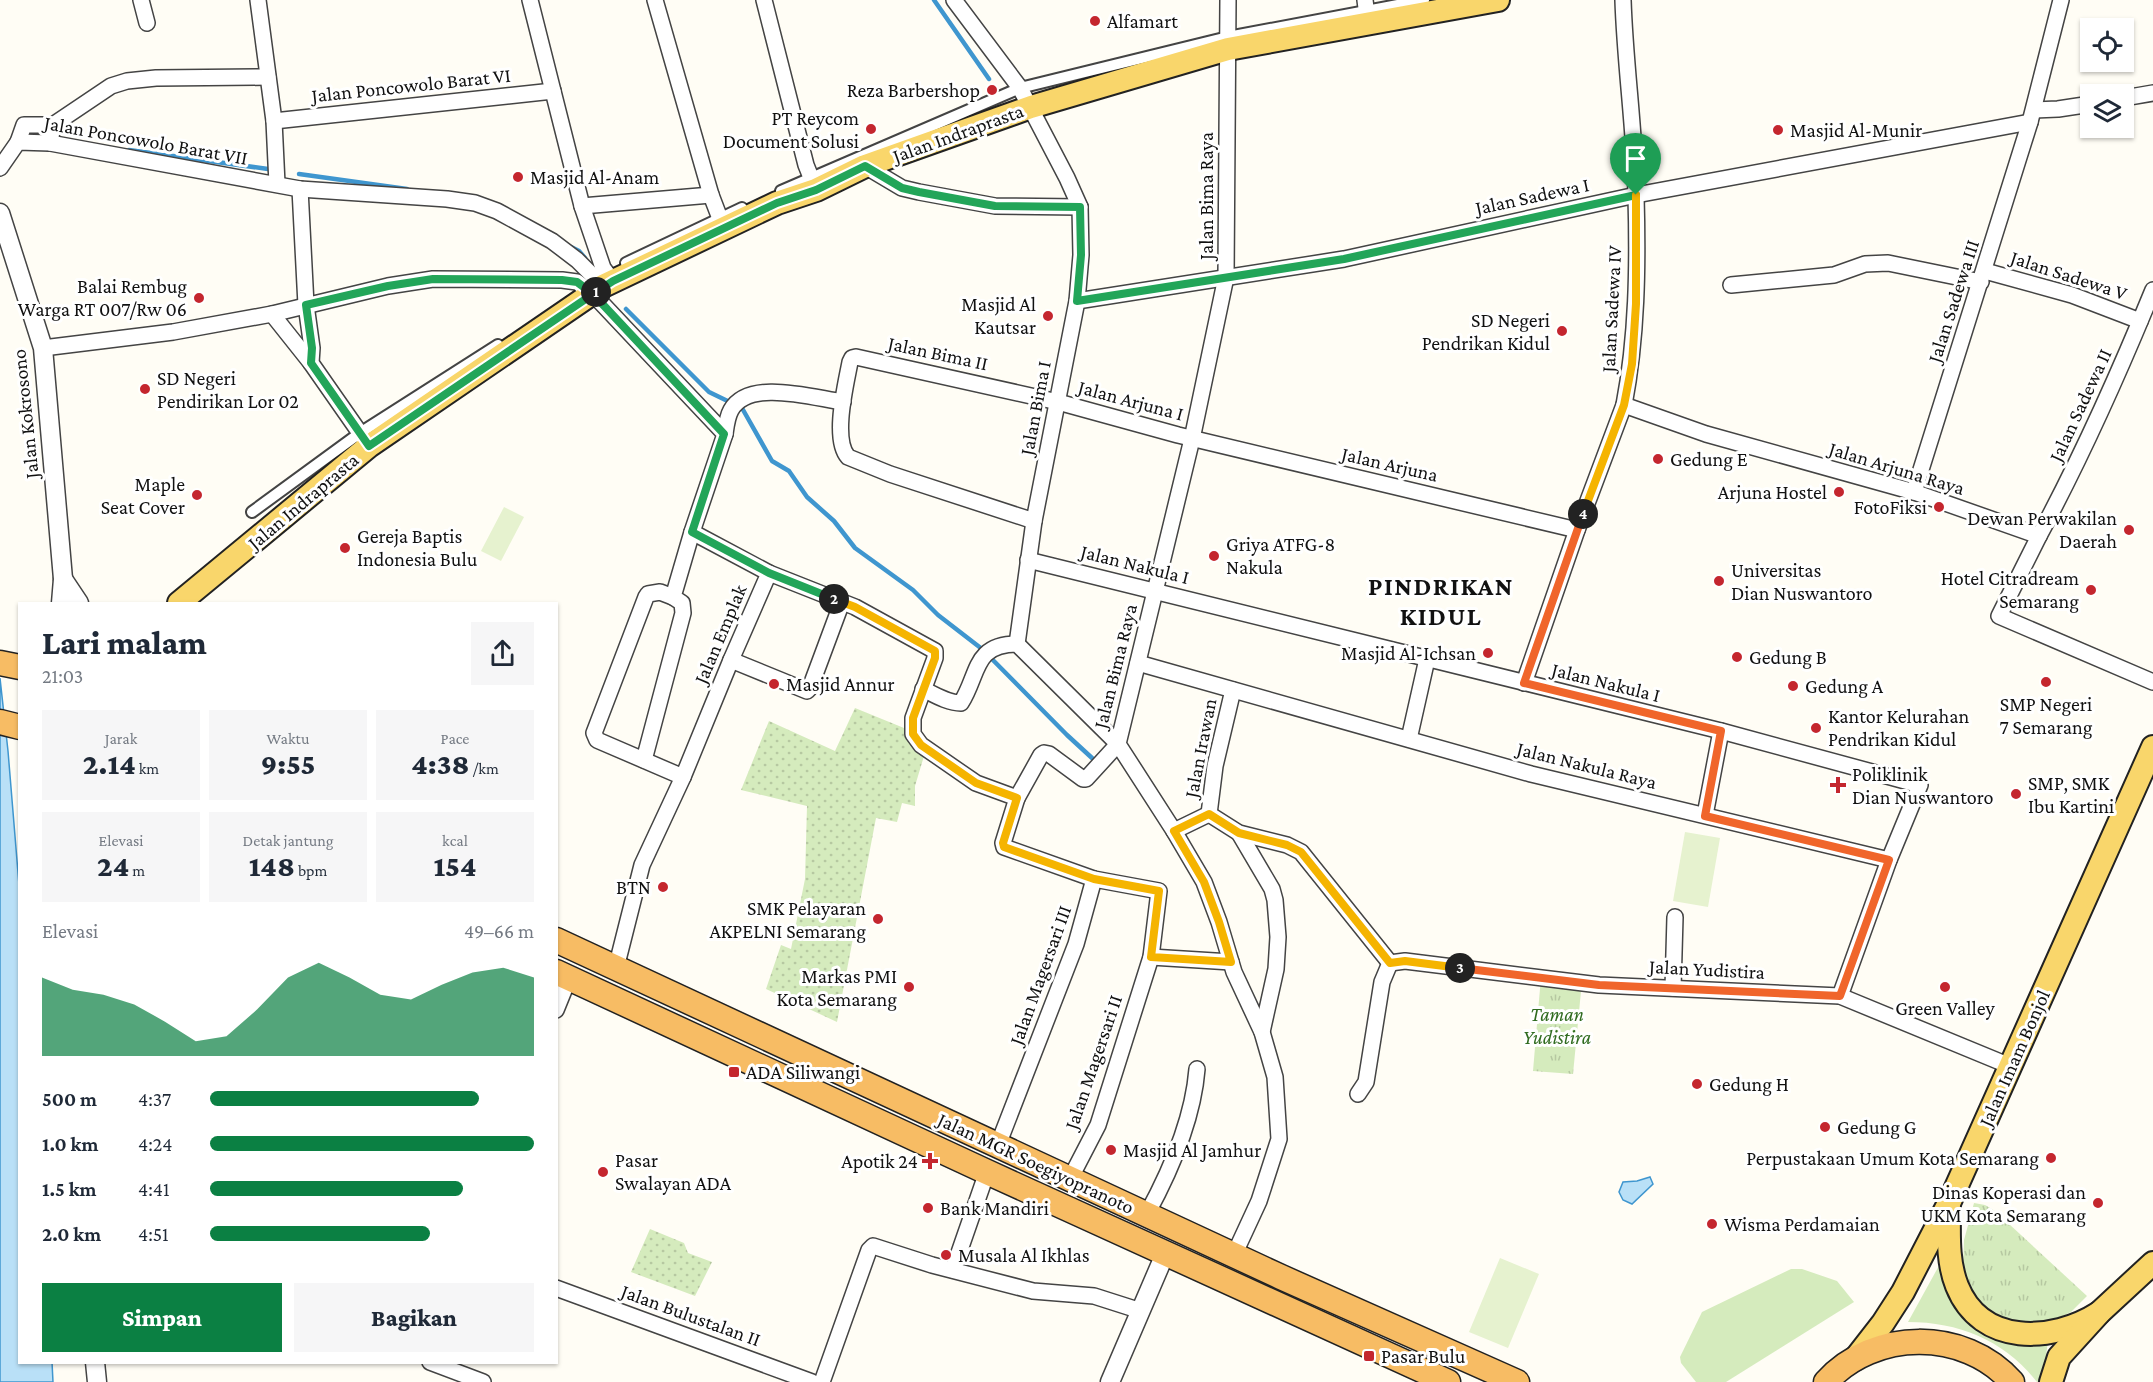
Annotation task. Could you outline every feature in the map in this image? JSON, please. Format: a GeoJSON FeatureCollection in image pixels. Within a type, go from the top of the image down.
{"type":"FeatureCollection","features":[{"type":"Feature","properties":{"kind":"highway","name":"Jalan MGR Soegiyopranoto"},"geometry":{"type":"LineString","coordinates":[[558,941],[1234,1255],[1517,1382]]}},
{"type":"Feature","properties":{"kind":"highway","name":"Jalan MGR Soegiyopranoto"},"geometry":{"type":"LineString","coordinates":[[563,975],[1165,1254],[1448,1382]]}},
{"type":"Feature","properties":{"kind":"highway"},"geometry":{"type":"LineString","coordinates":[[1824,1379],[1855,1359],[1890,1344],[1922,1341],[1954,1346],[1984,1359],[2012,1382]]}},
{"type":"Feature","properties":{"kind":"main road","name":"Jalan Indraprasta"},"geometry":{"type":"LineString","coordinates":[[180,602],[365,439],[601,284],[721,223],[777,203],[814,183],[865,166],[1025,97],[1228,43],[1368,24],[1498,0]]}},
{"type":"Feature","properties":{"kind":"main road","name":"Jalan Imam Bonjol"},"geometry":{"type":"LineString","coordinates":[[1855,1359],[1903,1292],[1950,1201],[2153,747]]}},
{"type":"Feature","properties":{"kind":"main road"},"geometry":{"type":"LineString","coordinates":[[1950,1201],[1950,1253],[1956,1283],[1961,1295],[1984,1321],[2012,1333],[2043,1333],[2072,1327],[2099,1313]]}},
{"type":"Feature","properties":{"kind":"main road"},"geometry":{"type":"LineString","coordinates":[[2051,1382],[2059,1357],[2099,1313],[2153,1263]]}},
{"type":"Feature","properties":{"kind":"street"},"geometry":{"type":"LineString","coordinates":[[141,0],[147,22]]}},
{"type":"Feature","properties":{"kind":"street"},"geometry":{"type":"LineString","coordinates":[[258,0],[274,121],[277,184]]}},
{"type":"Feature","properties":{"kind":"street"},"geometry":{"type":"LineString","coordinates":[[530,0],[582,206],[603,268],[601,284]]}},
{"type":"Feature","properties":{"kind":"street"},"geometry":{"type":"LineString","coordinates":[[655,0],[721,223]]}},
{"type":"Feature","properties":{"kind":"street"},"geometry":{"type":"LineString","coordinates":[[764,0],[806,165],[814,183],[1025,97]]}},
{"type":"Feature","properties":{"kind":"street","name":"Jalan Bima I"},"geometry":{"type":"LineString","coordinates":[[954,0],[1025,97],[1080,207],[1081,247],[1077,301],[1034,521],[1017,644]]}},
{"type":"Feature","properties":{"kind":"street","name":"Jalan Bima Raya"},"geometry":{"type":"LineString","coordinates":[[1228,0],[1226,277],[1192,439],[1118,744],[1204,882],[1231,962],[1262,1032],[1275,1077],[1279,1139],[1259,1201],[1234,1255]]}},
{"type":"Feature","properties":{"kind":"street"},"geometry":{"type":"LineString","coordinates":[[1365,0],[1368,24]]}},
{"type":"Feature","properties":{"kind":"street"},"geometry":{"type":"LineString","coordinates":[[1228,43],[1424,0]]}},
{"type":"Feature","properties":{"kind":"street","name":"Jalan Sadewa IV"},"geometry":{"type":"LineString","coordinates":[[1623,0],[1636,195],[1636,304],[1632,364],[1624,405]]}},
{"type":"Feature","properties":{"kind":"street","name":"Jalan Sadewa III"},"geometry":{"type":"LineString","coordinates":[[1914,492],[2032,116],[2061,0]]}},
{"type":"Feature","properties":{"kind":"street"},"geometry":{"type":"LineString","coordinates":[[18,141],[24,125],[53,125],[111,86],[127,81],[156,78],[268,77]]}},
{"type":"Feature","properties":{"kind":"street","name":"Jalan Poncowolo Barat VI"},"geometry":{"type":"LineString","coordinates":[[274,121],[553,91]]}},
{"type":"Feature","properties":{"kind":"street"},"geometry":{"type":"LineString","coordinates":[[2134,96],[2153,93]]}},
{"type":"Feature","properties":{"kind":"street","name":"Jalan Sadewa I"},"geometry":{"type":"LineString","coordinates":[[1077,301],[1344,259],[1636,195],[2080,106]]}},
{"type":"Feature","properties":{"kind":"street"},"geometry":{"type":"LineString","coordinates":[[50,143],[53,125]]}},
{"type":"Feature","properties":{"kind":"street","name":"Jalan Poncowolo Barat VII"},"geometry":{"type":"LineString","coordinates":[[0,168],[18,141],[50,143],[300,189],[475,203],[497,211],[552,241],[577,260],[601,284]]}},
{"type":"Feature","properties":{"kind":"street"},"geometry":{"type":"LineString","coordinates":[[865,166],[902,188],[919,192],[995,206],[1080,207]]}},
{"type":"Feature","properties":{"kind":"street"},"geometry":{"type":"LineString","coordinates":[[300,189],[306,305],[312,348],[311,363]]}},
{"type":"Feature","properties":{"kind":"street"},"geometry":{"type":"LineString","coordinates":[[582,206],[711,195]]}},
{"type":"Feature","properties":{"kind":"street","name":"Jalan Kokrosono"},"geometry":{"type":"LineString","coordinates":[[0,213],[43,348],[63,579],[61,602]]}},
{"type":"Feature","properties":{"kind":"street","name":"Jalan Sadewa V"},"geometry":{"type":"LineString","coordinates":[[1731,285],[1834,275],[1864,264],[1888,262],[1983,277],[2072,295],[2140,321]]}},
{"type":"Feature","properties":{"kind":"street"},"geometry":{"type":"LineString","coordinates":[[43,348],[173,332],[272,314],[388,286],[433,279],[562,280],[601,284],[724,434]]}},
{"type":"Feature","properties":{"kind":"street","name":"Jalan Sadewa II"},"geometry":{"type":"LineString","coordinates":[[2039,536],[2122,367],[2153,290]]}},
{"type":"Feature","properties":{"kind":"street"},"geometry":{"type":"LineString","coordinates":[[252,512],[365,439],[311,363],[272,314]]}},
{"type":"Feature","properties":{"kind":"street","name":"Jalan Bima II"},"geometry":{"type":"LineString","coordinates":[[1034,521],[890,474],[848,457],[843,450],[841,438],[843,402],[850,362],[856,357],[1058,402]]}},
{"type":"Feature","properties":{"kind":"street"},"geometry":{"type":"LineString","coordinates":[[673,597],[724,434],[737,404],[748,395],[762,392],[843,402]]}},
{"type":"Feature","properties":{"kind":"street","name":"Jalan Arjuna I"},"geometry":{"type":"LineString","coordinates":[[1058,402],[1192,439]]}},
{"type":"Feature","properties":{"kind":"street"},"geometry":{"type":"LineString","coordinates":[[1524,683],[1577,530],[1624,405]]}},
{"type":"Feature","properties":{"kind":"street","name":"Jalan Arjuna Raya"},"geometry":{"type":"LineString","coordinates":[[1624,405],[1706,434],[1914,492],[2039,536]]}},
{"type":"Feature","properties":{"kind":"street","name":"Jalan Arjuna"},"geometry":{"type":"LineString","coordinates":[[1192,439],[1577,530]]}},
{"type":"Feature","properties":{"kind":"street","name":"Jalan Emplak"},"geometry":{"type":"LineString","coordinates":[[616,968],[642,865],[683,777],[730,660],[769,573],[692,532]]}},
{"type":"Feature","properties":{"kind":"street"},"geometry":{"type":"LineString","coordinates":[[2039,536],[1998,616],[2153,682]]}},
{"type":"Feature","properties":{"kind":"street","name":"Jalan Nakula I"},"geometry":{"type":"LineString","coordinates":[[1028,560],[1721,731],[1920,785],[1889,860]]}},
{"type":"Feature","properties":{"kind":"street"},"geometry":{"type":"LineString","coordinates":[[769,573],[855,607],[935,651],[935,658],[912,728],[913,734],[921,745],[976,783],[1017,798]]}},
{"type":"Feature","properties":{"kind":"street","name":"Jalan Kokrosono"},"geometry":{"type":"LineString","coordinates":[[63,579],[78,602]]}},
{"type":"Feature","properties":{"kind":"street"},"geometry":{"type":"LineString","coordinates":[[644,760],[683,613],[682,603],[673,597],[656,592],[646,597],[594,729],[594,737],[597,740],[683,777]]}},
{"type":"Feature","properties":{"kind":"street"},"geometry":{"type":"LineString","coordinates":[[730,660],[807,691],[842,602]]}},
{"type":"Feature","properties":{"kind":"street"},"geometry":{"type":"LineString","coordinates":[[923,690],[961,703],[972,676],[985,656],[999,645],[1017,644],[1118,744],[1086,779],[1049,754],[1041,755],[1017,798],[1003,843],[1004,847],[1094,879]]}},
{"type":"Feature","properties":{"kind":"street"},"geometry":{"type":"LineString","coordinates":[[1410,739],[1427,659]]}},
{"type":"Feature","properties":{"kind":"street","name":"Jalan Nakula Raya"},"geometry":{"type":"LineString","coordinates":[[1138,663],[1532,774],[1889,860]]}},
{"type":"Feature","properties":{"kind":"street","name":"Jalan Irawan"},"geometry":{"type":"LineString","coordinates":[[1209,814],[1215,766],[1233,690]]}},
{"type":"Feature","properties":{"kind":"street"},"geometry":{"type":"LineString","coordinates":[[1705,816],[1721,731]]}},
{"type":"Feature","properties":{"kind":"street","name":"Jalan Irawan"},"geometry":{"type":"LineString","coordinates":[[1174,831],[1209,814]]}},
{"type":"Feature","properties":{"kind":"street","name":"Jalan Irawan"},"geometry":{"type":"LineString","coordinates":[[1209,814],[1239,833],[1301,852],[1390,963]]}},
{"type":"Feature","properties":{"kind":"street"},"geometry":{"type":"LineString","coordinates":[[1239,833],[1272,889],[1275,900],[1278,937],[1276,969],[1262,1032]]}},
{"type":"Feature","properties":{"kind":"street"},"geometry":{"type":"LineString","coordinates":[[1840,996],[1889,860]]}},
{"type":"Feature","properties":{"kind":"street","name":"Jalan Magersari II"},"geometry":{"type":"LineString","coordinates":[[1070,1179],[1098,1125],[1151,957],[1159,891],[1094,879]]}},
{"type":"Feature","properties":{"kind":"street","name":"Jalan Magersari III"},"geometry":{"type":"LineString","coordinates":[[998,1145],[1076,944],[1094,879]]}},
{"type":"Feature","properties":{"kind":"street"},"geometry":{"type":"LineString","coordinates":[[1673,988],[1675,917]]}},
{"type":"Feature","properties":{"kind":"street"},"geometry":{"type":"LineString","coordinates":[[1151,957],[1231,962]]}},
{"type":"Feature","properties":{"kind":"street","name":"Jalan Yudistira"},"geometry":{"type":"LineString","coordinates":[[1390,963],[1405,961],[1599,985],[1840,996],[2010,1066]]}},
{"type":"Feature","properties":{"kind":"street"},"geometry":{"type":"LineString","coordinates":[[1358,1094],[1366,1082],[1382,982],[1390,963]]}},
{"type":"Feature","properties":{"kind":"street"},"geometry":{"type":"LineString","coordinates":[[558,1000],[563,975]]}},
{"type":"Feature","properties":{"kind":"street"},"geometry":{"type":"LineString","coordinates":[[1147,1214],[1162,1184],[1186,1124],[1194,1096],[1197,1069]]}},
{"type":"Feature","properties":{"kind":"street"},"geometry":{"type":"LineString","coordinates":[[953,1270],[987,1172]]}},
{"type":"Feature","properties":{"kind":"street"},"geometry":{"type":"LineString","coordinates":[[822,1382],[869,1250],[873,1246],[1033,1291],[1094,1296],[1141,1311]]}},
{"type":"Feature","properties":{"kind":"street"},"geometry":{"type":"LineString","coordinates":[[1110,1382],[1165,1254]]}},
{"type":"Feature","properties":{"kind":"street","name":"Jalan Bulustalan II"},"geometry":{"type":"LineString","coordinates":[[558,1289],[812,1382]]}},
{"type":"Feature","properties":{"kind":"street"},"geometry":{"type":"LineString","coordinates":[[95,1364],[97,1382]]}},
{"type":"Feature","properties":{"kind":"street"},"geometry":{"type":"LineString","coordinates":[[437,1364],[466,1373],[483,1382]]}},
{"type":"Feature","properties":{"kind":"green space"},"geometry":{"type":"Polygon","coordinates":[[[504,507],[524,517],[501,561],[481,551],[504,507]]]}},
{"type":"Feature","properties":{"kind":"green space"},"geometry":{"type":"Polygon","coordinates":[[[855,708],[904,728],[924,756],[915,786],[915,806],[902,803],[897,822],[876,818],[837,1022],[766,989],[781,945],[791,949],[805,879],[807,806],[741,790],[769,721],[835,751],[855,708]]]}},
{"type":"Feature","properties":{"kind":"green space"},"geometry":{"type":"Polygon","coordinates":[[[1685,832],[1720,838],[1708,907],[1673,901],[1685,832]]]}},
{"type":"Feature","properties":{"kind":"green space","name":"Taman Yudistira"},"geometry":{"type":"Polygon","coordinates":[[[1541,977],[1582,981],[1573,1074],[1533,1071],[1541,977]]]}},
{"type":"Feature","properties":{"kind":"green space"},"geometry":{"type":"Polygon","coordinates":[[[1974,1203],[1985,1205],[1995,1211],[2087,1296],[2071,1312],[2052,1321],[2015,1324],[1980,1308],[1963,1273],[1964,1240],[1974,1203]]]}},
{"type":"Feature","properties":{"kind":"green space"},"geometry":{"type":"Polygon","coordinates":[[[650,1229],[684,1243],[688,1253],[712,1262],[695,1296],[631,1272],[650,1229]]]}},
{"type":"Feature","properties":{"kind":"green space"},"geometry":{"type":"Polygon","coordinates":[[[1500,1258],[1539,1274],[1508,1348],[1469,1332],[1500,1258]]]}},
{"type":"Feature","properties":{"kind":"green space"},"geometry":{"type":"Polygon","coordinates":[[[1941,1262],[1956,1299],[2048,1340],[2043,1382],[2037,1382],[2011,1355],[1980,1337],[1946,1326],[1908,1322],[1941,1262]]]}},
{"type":"Feature","properties":{"kind":"green space"},"geometry":{"type":"Polygon","coordinates":[[[1791,1269],[1802,1269],[1837,1281],[1854,1302],[1726,1382],[1696,1382],[1681,1363],[1680,1357],[1702,1312],[1791,1269]]]}},
{"type":"Feature","properties":{"kind":"water"},"geometry":{"type":"Polygon","coordinates":[[[0,678],[18,873],[18,1364],[52,1364],[53,1382],[0,1382],[0,678]]]}},
{"type":"Feature","properties":{"kind":"water"},"geometry":{"type":"Polygon","coordinates":[[[1650,1177],[1653,1184],[1632,1204],[1623,1200],[1619,1192],[1623,1182],[1650,1177]]]}},
{"type":"Feature","properties":{"kind":"waterway"},"geometry":{"type":"LineString","coordinates":[[934,0],[989,79]]}},
{"type":"Feature","properties":{"kind":"waterway"},"geometry":{"type":"LineString","coordinates":[[129,150],[268,169]]}},
{"type":"Feature","properties":{"kind":"waterway"},"geometry":{"type":"LineString","coordinates":[[299,174],[407,189]]}},
{"type":"Feature","properties":{"kind":"waterway"},"geometry":{"type":"LineString","coordinates":[[571,247],[585,258]]}},
{"type":"Feature","properties":{"kind":"waterway"},"geometry":{"type":"LineString","coordinates":[[626,309],[709,392],[742,408],[772,461],[789,471],[807,497],[834,521],[855,548],[913,590],[938,615],[982,649],[1092,758]]}},
{"type":"Feature","properties":{"kind":"place","name":"Alfamart"},"geometry":{"type":"Point","coordinates":[1095,21]}},
{"type":"Feature","properties":{"kind":"place","name":"Reza Barbershop"},"geometry":{"type":"Point","coordinates":[992,90]}},
{"type":"Feature","properties":{"kind":"place","name":"PT Reycom Document Solusi"},"geometry":{"type":"Point","coordinates":[871,129]}},
{"type":"Feature","properties":{"kind":"place","name":"Masjid Al-Munir"},"geometry":{"type":"Point","coordinates":[1778,130]}},
{"type":"Feature","properties":{"kind":"place","name":"Masjid Al-Anam"},"geometry":{"type":"Point","coordinates":[518,177]}},
{"type":"Feature","properties":{"kind":"place","name":"Balai Rembug Warga RT 007/Rw 06"},"geometry":{"type":"Point","coordinates":[199,298]}},
{"type":"Feature","properties":{"kind":"place","name":"Masjid Al Kautsar"},"geometry":{"type":"Point","coordinates":[1048,316]}},
{"type":"Feature","properties":{"kind":"place","name":"SD Negeri Pendrikan Kidul"},"geometry":{"type":"Point","coordinates":[1562,331]}},
{"type":"Feature","properties":{"kind":"place","name":"SD Negeri Pendirikan Lor 02"},"geometry":{"type":"Point","coordinates":[145,389]}},
{"type":"Feature","properties":{"kind":"place","name":"Gedung E"},"geometry":{"type":"Point","coordinates":[1658,459]}},
{"type":"Feature","properties":{"kind":"place","name":"Arjuna Hostel"},"geometry":{"type":"Point","coordinates":[1839,492]}},
{"type":"Feature","properties":{"kind":"place","name":"Maple Seat Cover"},"geometry":{"type":"Point","coordinates":[197,495]}},
{"type":"Feature","properties":{"kind":"place","name":"FotoFiksi"},"geometry":{"type":"Point","coordinates":[1939,507]}},
{"type":"Feature","properties":{"kind":"place","name":"Dewan Perwakilan Daerah"},"geometry":{"type":"Point","coordinates":[2129,530]}},
{"type":"Feature","properties":{"kind":"place","name":"Gereja Baptis Indonesia Bulu"},"geometry":{"type":"Point","coordinates":[345,548]}},
{"type":"Feature","properties":{"kind":"place","name":"Griya ATFG-8 Nakula"},"geometry":{"type":"Point","coordinates":[1214,556]}},
{"type":"Feature","properties":{"kind":"place","name":"Universitas Dian Nuswantoro"},"geometry":{"type":"Point","coordinates":[1719,581]}},
{"type":"Feature","properties":{"kind":"place","name":"Hotel Citradream Semarang"},"geometry":{"type":"Point","coordinates":[2091,590]}},
{"type":"Feature","properties":{"kind":"place","name":"Masjid Al-Ichsan"},"geometry":{"type":"Point","coordinates":[1488,653]}},
{"type":"Feature","properties":{"kind":"place","name":"Gedung B"},"geometry":{"type":"Point","coordinates":[1737,657]}},
{"type":"Feature","properties":{"kind":"place","name":"SMP Negeri 7 Semarang"},"geometry":{"type":"Point","coordinates":[2046,682]}},
{"type":"Feature","properties":{"kind":"place","name":"Masjid Annur"},"geometry":{"type":"Point","coordinates":[774,684]}},
{"type":"Feature","properties":{"kind":"place","name":"Gedung A"},"geometry":{"type":"Point","coordinates":[1793,686]}},
{"type":"Feature","properties":{"kind":"place","name":"Kantor Kelurahan Pendrikan Kidul"},"geometry":{"type":"Point","coordinates":[1816,728]}},
{"type":"Feature","properties":{"kind":"place","name":"Poliklinik Dian Nuswantoro"},"geometry":{"type":"Point","coordinates":[1838,785]}},
{"type":"Feature","properties":{"kind":"place","name":"SMP, SMK Ibu Kartini"},"geometry":{"type":"Point","coordinates":[2016,794]}},
{"type":"Feature","properties":{"kind":"place","name":"BTN"},"geometry":{"type":"Point","coordinates":[663,887]}},
{"type":"Feature","properties":{"kind":"place","name":"SMK Pelayaran AKPELNI Semarang"},"geometry":{"type":"Point","coordinates":[878,919]}},
{"type":"Feature","properties":{"kind":"place","name":"Markas PMI Kota Semarang"},"geometry":{"type":"Point","coordinates":[909,987]}},
{"type":"Feature","properties":{"kind":"place","name":"Green Valley"},"geometry":{"type":"Point","coordinates":[1945,987]}},
{"type":"Feature","properties":{"kind":"place","name":"ADA Siliwangi"},"geometry":{"type":"Point","coordinates":[734,1072]}},
{"type":"Feature","properties":{"kind":"place","name":"Gedung H"},"geometry":{"type":"Point","coordinates":[1697,1084]}},
{"type":"Feature","properties":{"kind":"place","name":"Gedung G"},"geometry":{"type":"Point","coordinates":[1825,1127]}},
{"type":"Feature","properties":{"kind":"place","name":"Masjid Al Jamhur"},"geometry":{"type":"Point","coordinates":[1111,1150]}},
{"type":"Feature","properties":{"kind":"place","name":"Perpustakaan Umum Kota Semarang"},"geometry":{"type":"Point","coordinates":[2051,1158]}},
{"type":"Feature","properties":{"kind":"place","name":"Apotik 24"},"geometry":{"type":"Point","coordinates":[930,1161]}},
{"type":"Feature","properties":{"kind":"place","name":"Pasar Swalayan ADA"},"geometry":{"type":"Point","coordinates":[603,1172]}},
{"type":"Feature","properties":{"kind":"place","name":"Dinas Koperasi dan UKM Kota Semarang"},"geometry":{"type":"Point","coordinates":[2098,1203]}},
{"type":"Feature","properties":{"kind":"place","name":"Bank Mandiri"},"geometry":{"type":"Point","coordinates":[928,1208]}},
{"type":"Feature","properties":{"kind":"place","name":"Wisma Perdamaian"},"geometry":{"type":"Point","coordinates":[1712,1224]}},
{"type":"Feature","properties":{"kind":"place","name":"Musala Al Ikhlas"},"geometry":{"type":"Point","coordinates":[946,1255]}},
{"type":"Feature","properties":{"kind":"place","name":"Pasar Bulu"},"geometry":{"type":"Point","coordinates":[1369,1356]}},
{"type":"Feature","properties":{"kind":"district","name":"PINDRIKAN KIDUL"},"geometry":{"type":"Point","coordinates":[1441,601]}},
{"type":"Feature","properties":{"kind":"route"},"geometry":{"type":"LineString","coordinates":[[1636,195],[1344,259],[1077,301],[1082,231],[1080,207],[995,206],[919,192],[902,188],[865,166],[816,190],[777,203],[613,281],[593,294],[577,282],[562,280],[433,279],[388,286],[306,305],[311,336],[311,363],[369,446],[593,294],[724,434],[692,532],[769,573],[855,607],[935,651],[936,655],[913,718],[913,734],[921,745],[976,783],[1017,798],[1003,843],[1004,847],[1094,879],[1158,889],[1160,894],[1151,957],[1231,962],[1204,882],[1174,831],[1209,814],[1239,833],[1287,845],[1301,852],[1390,963],[1405,961],[1599,985],[1840,996],[1889,860],[1705,816],[1721,731],[1524,683],[1577,530],[1624,405],[1632,364],[1636,304],[1636,195]]}}]}
